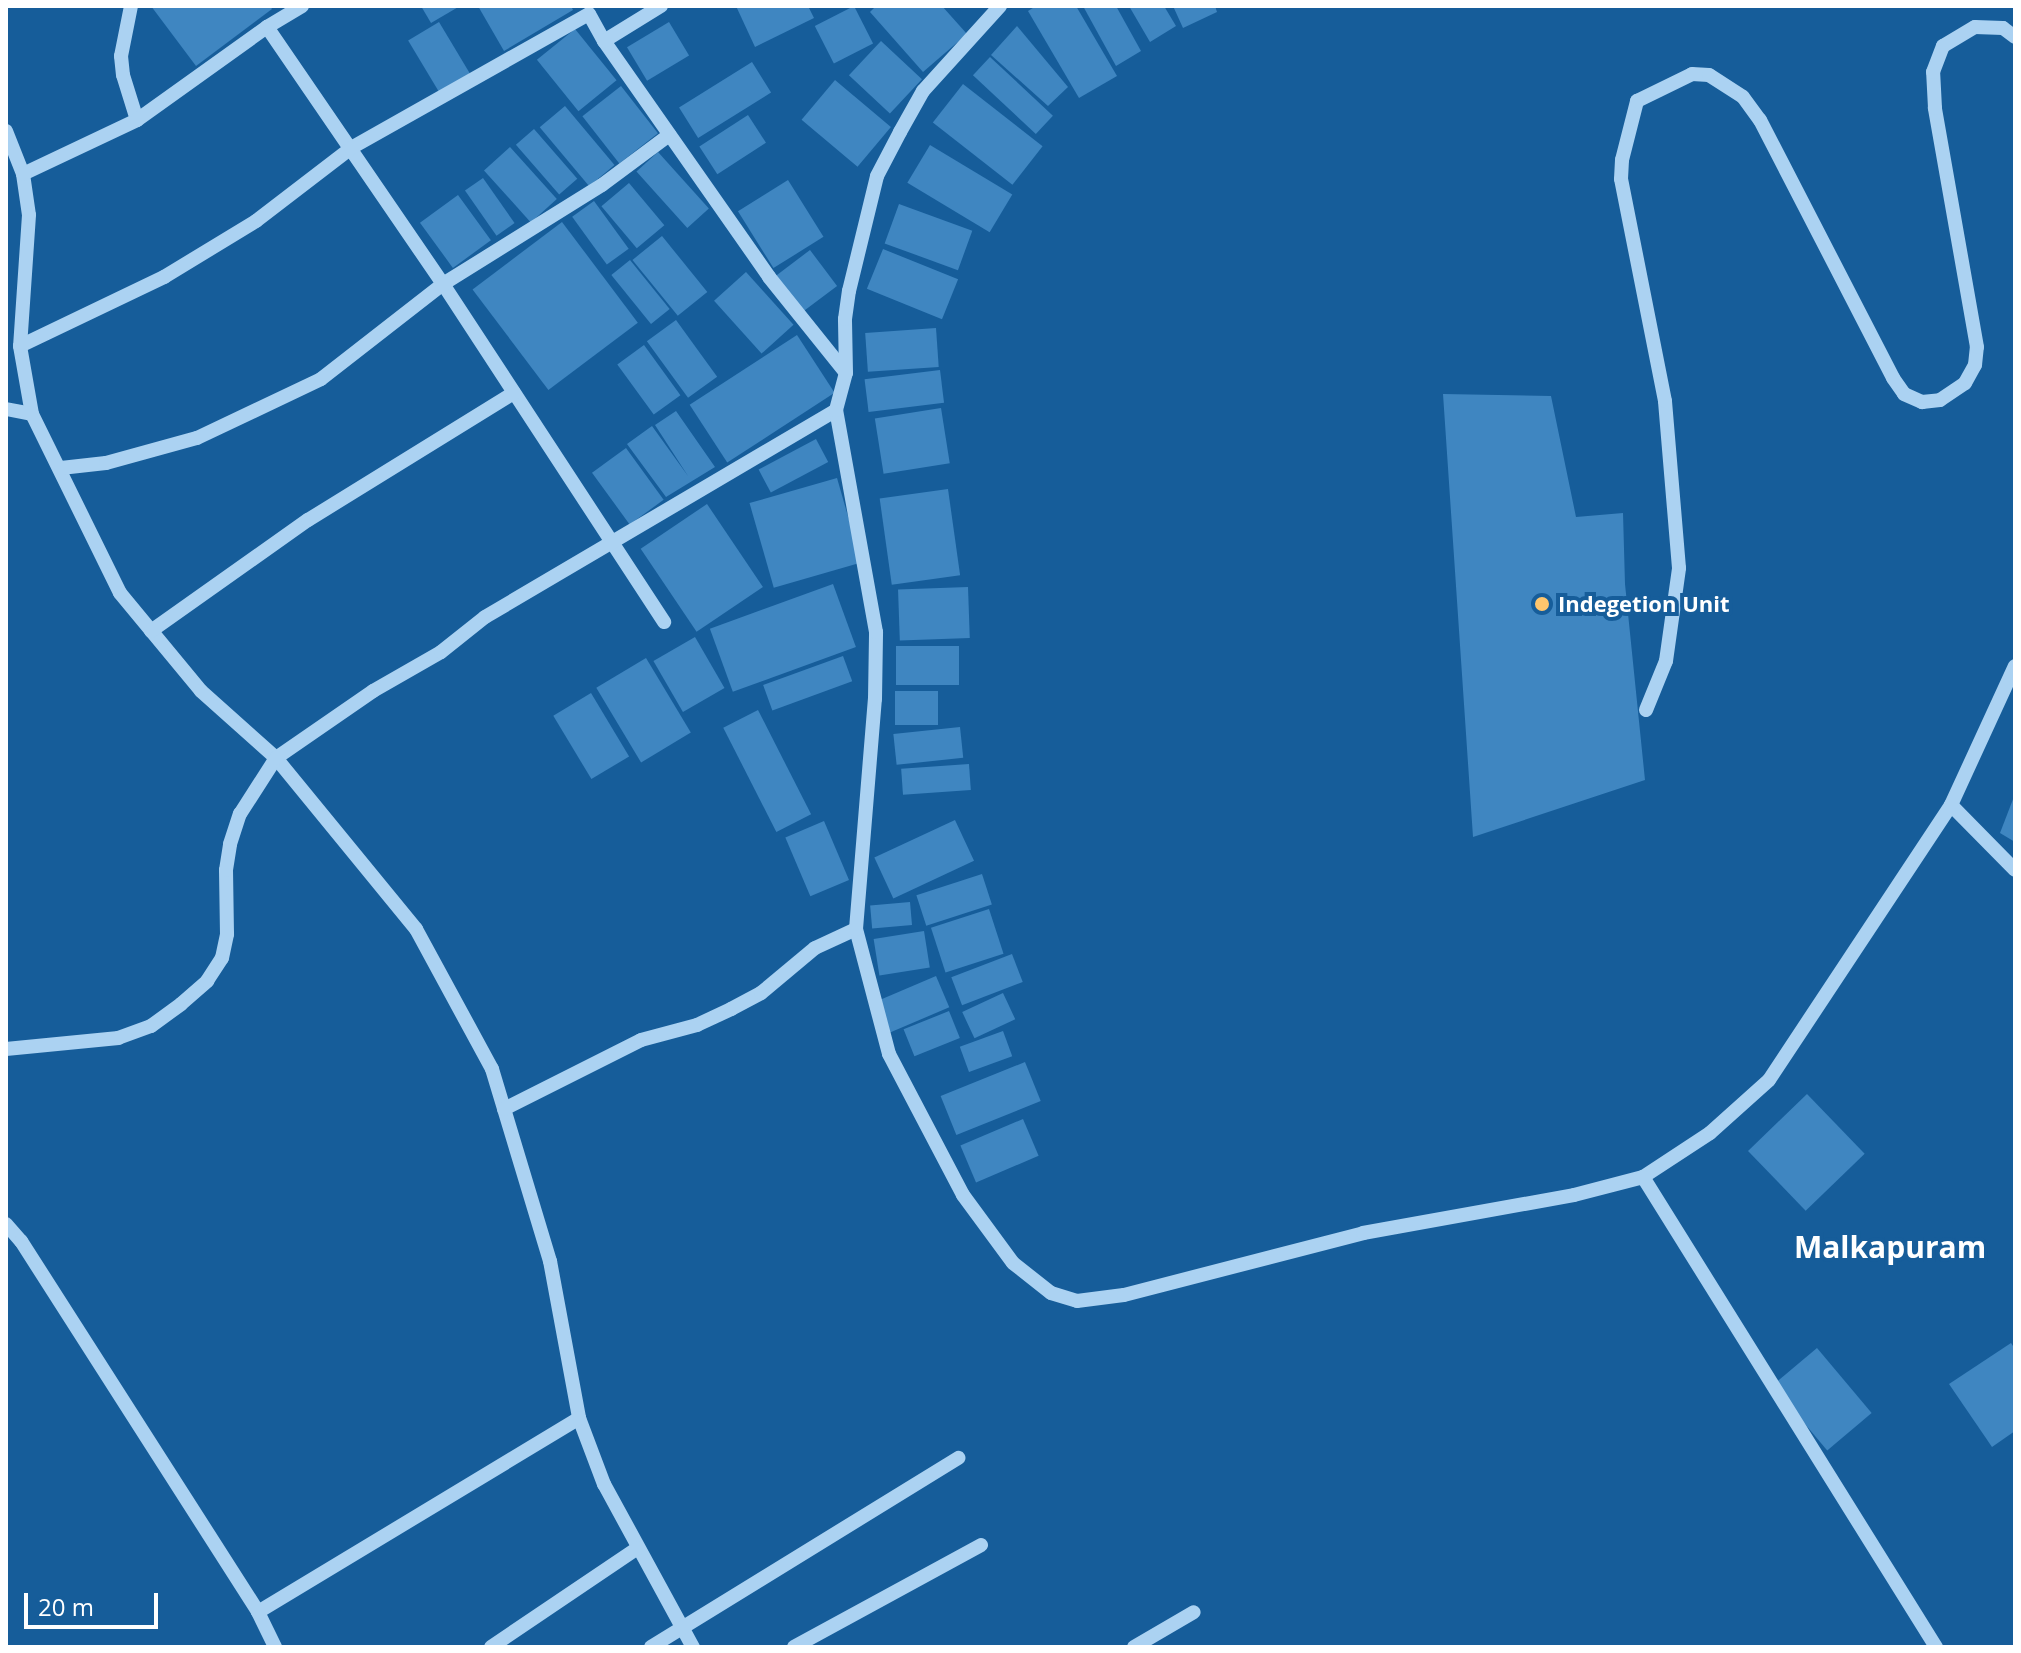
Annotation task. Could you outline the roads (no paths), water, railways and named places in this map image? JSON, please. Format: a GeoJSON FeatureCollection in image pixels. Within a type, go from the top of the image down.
{"type":"FeatureCollection","features":[{"type":"Feature","properties":{"kind":"street"},"geometry":{"type":"LineString","coordinates":[[131,6],[121,56],[123,75],[137,120]]}},
{"type":"Feature","properties":{"kind":"street"},"geometry":{"type":"LineString","coordinates":[[23,174],[137,120],[267,27],[302,6]]}},
{"type":"Feature","properties":{"kind":"street"},"geometry":{"type":"LineString","coordinates":[[604,41],[661,6]]}},
{"type":"Feature","properties":{"kind":"street"},"geometry":{"type":"LineString","coordinates":[[1000,6],[923,91],[877,176],[849,291],[845,319],[846,373],[836,410],[876,632],[875,699],[856,929],[889,1054],[963,1195],[1013,1263],[1051,1293],[1077,1301],[1124,1295],[1363,1233],[1574,1195],[1643,1177],[1710,1133],[1769,1080],[1951,805],[2015,666]]}},
{"type":"Feature","properties":{"kind":"street"},"geometry":{"type":"LineString","coordinates":[[20,346],[164,277],[256,221],[351,148],[586,10],[604,41],[769,277],[846,373]]}},
{"type":"Feature","properties":{"kind":"street"},"geometry":{"type":"LineString","coordinates":[[267,27],[443,284],[664,622]]}},
{"type":"Feature","properties":{"kind":"street"},"geometry":{"type":"LineString","coordinates":[[1646,710],[1666,661],[1679,568],[1665,401],[1621,179],[1622,160],[1637,101],[1692,74],[1709,75],[1743,97],[1760,120],[1893,378],[1904,394],[1922,402],[1940,400],[1965,383],[1975,365],[1977,347],[1935,108],[1933,72],[1943,46],[1975,27],[2003,28],[2015,37]]}},
{"type":"Feature","properties":{"kind":"street"},"geometry":{"type":"LineString","coordinates":[[6,131],[23,174],[29,215],[20,346],[32,414],[120,593],[201,691],[276,758],[416,929],[492,1069],[550,1261],[579,1418],[604,1484],[693,1647]]}},
{"type":"Feature","properties":{"kind":"street"},"geometry":{"type":"LineString","coordinates":[[61,468],[106,463],[197,438],[321,379],[443,284],[602,185],[669,135]]}},
{"type":"Feature","properties":{"kind":"street"},"geometry":{"type":"LineString","coordinates":[[151,631],[308,520],[514,393]]}},
{"type":"Feature","properties":{"kind":"street"},"geometry":{"type":"LineString","coordinates":[[6,409],[32,414]]}},
{"type":"Feature","properties":{"kind":"street"},"geometry":{"type":"LineString","coordinates":[[6,1049],[118,1038],[151,1026],[207,981],[222,958],[227,934],[226,870],[230,844],[240,814],[276,758],[373,691],[441,652],[485,617],[836,410]]}},
{"type":"Feature","properties":{"kind":"street"},"geometry":{"type":"LineString","coordinates":[[1951,805],[2015,870]]}},
{"type":"Feature","properties":{"kind":"street"},"geometry":{"type":"LineString","coordinates":[[504,1109],[641,1040],[697,1025],[731,1009],[761,993],[815,948],[856,929]]}},
{"type":"Feature","properties":{"kind":"street"},"geometry":{"type":"LineString","coordinates":[[1643,1177],[1936,1647]]}},
{"type":"Feature","properties":{"kind":"street"},"geometry":{"type":"LineString","coordinates":[[6,1224],[21,1241],[258,1612],[275,1647]]}},
{"type":"Feature","properties":{"kind":"street"},"geometry":{"type":"LineString","coordinates":[[258,1612],[579,1418]]}},
{"type":"Feature","properties":{"kind":"street"},"geometry":{"type":"LineString","coordinates":[[651,1647],[958,1458]]}},
{"type":"Feature","properties":{"kind":"street"},"geometry":{"type":"LineString","coordinates":[[794,1647],[981,1545]]}},
{"type":"Feature","properties":{"kind":"street"},"geometry":{"type":"LineString","coordinates":[[491,1647],[638,1548]]}},
{"type":"Feature","properties":{"kind":"street"},"geometry":{"type":"LineString","coordinates":[[1134,1647],[1194,1612]]}},
{"type":"Feature","properties":{"kind":"place","name":"Indegetion Unit"},"geometry":{"type":"Point","coordinates":[1542,604]}},
{"type":"Feature","properties":{"kind":"district","name":"Malkapuram"},"geometry":{"type":"Point","coordinates":[1890,1247]}}]}
